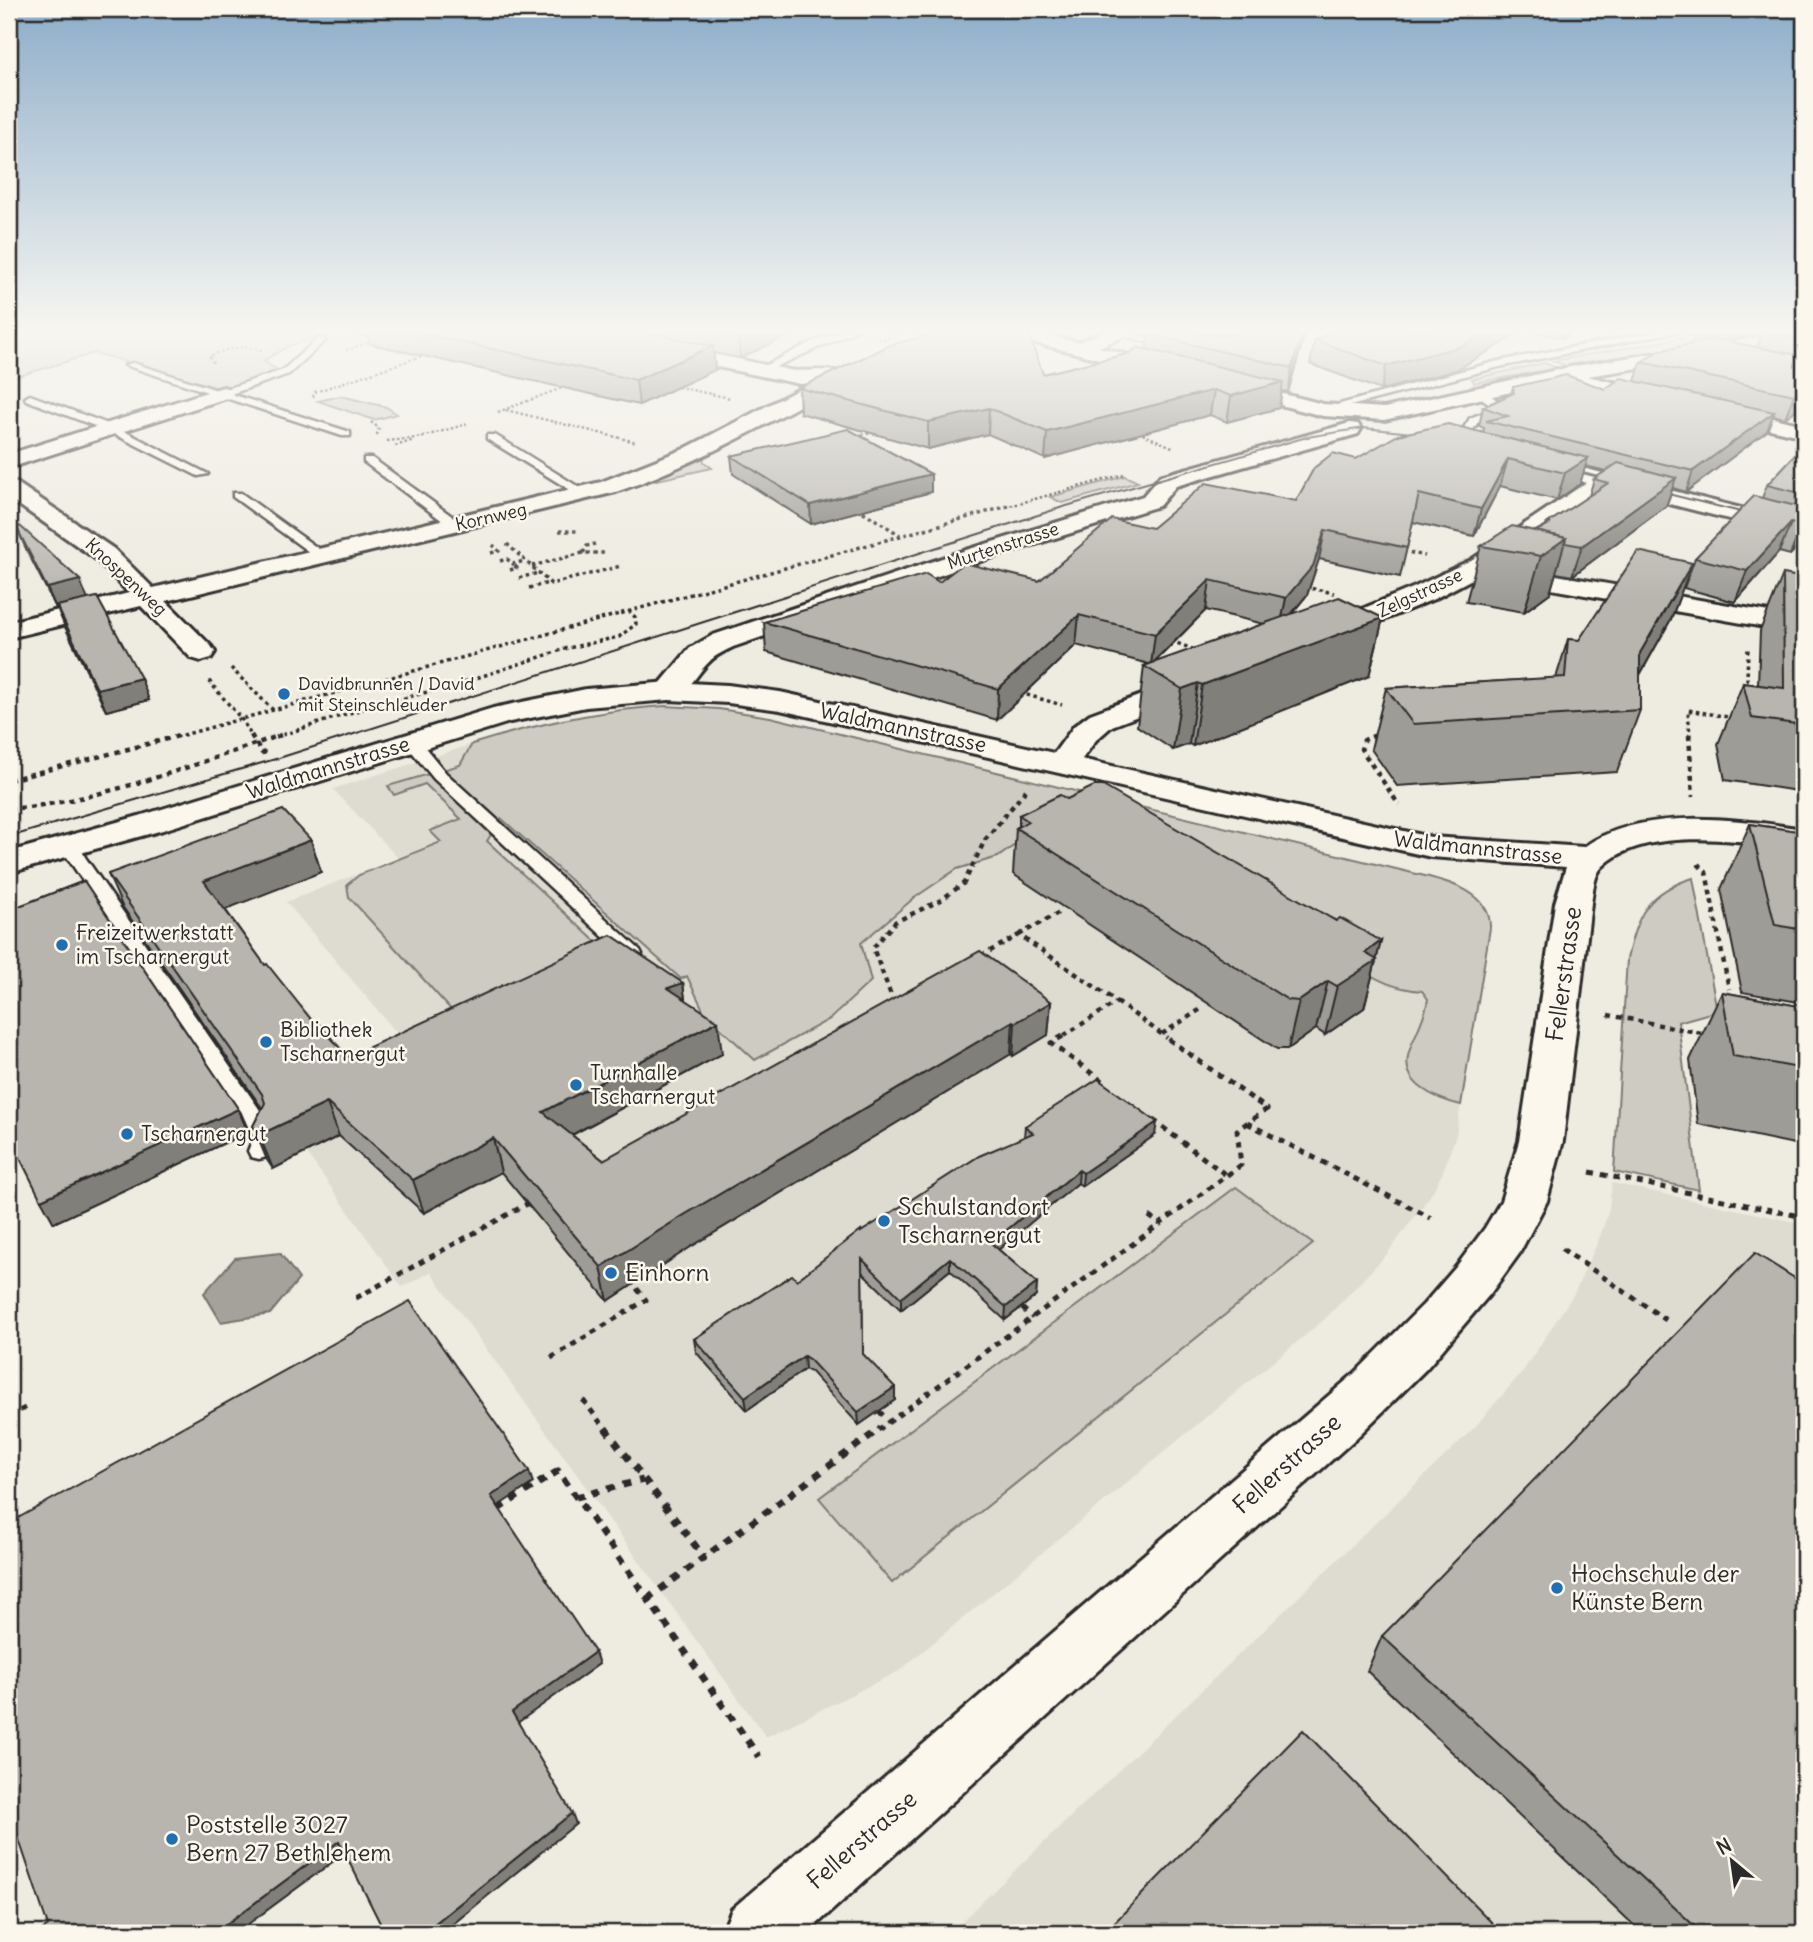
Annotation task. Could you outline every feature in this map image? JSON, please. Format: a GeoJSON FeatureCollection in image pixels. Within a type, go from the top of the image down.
{"type":"FeatureCollection","features":[{"type":"Feature","properties":{"kind":"street"},"geometry":{"type":"LineString","coordinates":[[9,461],[138,421]]}},
{"type":"Feature","properties":{"kind":"street","name":"Kornweg"},"geometry":{"type":"LineString","coordinates":[[9,630],[584,494],[647,474],[755,421]]}},
{"type":"Feature","properties":{"kind":"street"},"geometry":{"type":"LineString","coordinates":[[1336,421],[1349,432]]}},
{"type":"Feature","properties":{"kind":"street","name":"Murtenstrasse"},"geometry":{"type":"LineString","coordinates":[[669,691],[700,654],[723,640],[985,551],[1151,501],[1168,481],[1349,432],[1375,421]]}},
{"type":"Feature","properties":{"kind":"street"},"geometry":{"type":"LineString","coordinates":[[1407,421],[1443,440],[1485,451]]}},
{"type":"Feature","properties":{"kind":"street"},"geometry":{"type":"LineString","coordinates":[[1759,421],[1804,431]]}},
{"type":"Feature","properties":{"kind":"street"},"geometry":{"type":"LineString","coordinates":[[1511,457],[1804,531]]}},
{"type":"Feature","properties":{"kind":"street","name":"Zelgstrasse"},"geometry":{"type":"LineString","coordinates":[[1304,643],[1404,602],[1479,565],[1535,530],[1604,481]]}},
{"type":"Feature","properties":{"kind":"street","name":"Knospenweg"},"geometry":{"type":"LineString","coordinates":[[9,488],[105,554],[150,598],[202,663]]}},
{"type":"Feature","properties":{"kind":"street","name":"Zelgstrasse"},"geometry":{"type":"LineString","coordinates":[[1479,565],[1530,579],[1804,626]]}},
{"type":"Feature","properties":{"kind":"street"},"geometry":{"type":"LineString","coordinates":[[1063,763],[1086,733],[1101,720],[1214,677]]}},
{"type":"Feature","properties":{"kind":"street","name":"Waldmannstrasse"},"geometry":{"type":"LineString","coordinates":[[9,863],[504,714],[609,695],[669,691],[728,694],[780,701],[1431,848],[1590,858],[1622,841],[1683,830],[1732,829],[1804,839]]}},
{"type":"Feature","properties":{"kind":"street","name":"Fellerstrasse"},"geometry":{"type":"LineString","coordinates":[[756,1933],[1302,1451],[1408,1355],[1455,1306],[1505,1237],[1522,1206],[1537,1167],[1578,877],[1590,858]]}},
{"type":"Feature","properties":{"kind":"lane"},"geometry":{"type":"LineString","coordinates":[[90,421],[202,474]]}},
{"type":"Feature","properties":{"kind":"lane"},"geometry":{"type":"LineString","coordinates":[[306,421],[346,434]]}},
{"type":"Feature","properties":{"kind":"lane"},"geometry":{"type":"LineString","coordinates":[[1443,440],[1467,430],[1474,421]]}},
{"type":"Feature","properties":{"kind":"lane"},"geometry":{"type":"LineString","coordinates":[[491,437],[584,494]]}},
{"type":"Feature","properties":{"kind":"lane"},"geometry":{"type":"LineString","coordinates":[[368,460],[456,525]]}},
{"type":"Feature","properties":{"kind":"lane"},"geometry":{"type":"LineString","coordinates":[[237,495],[324,557]]}},
{"type":"Feature","properties":{"kind":"lane"},"geometry":{"type":"LineString","coordinates":[[412,742],[440,776],[648,968]]}},
{"type":"Feature","properties":{"kind":"lane"},"geometry":{"type":"LineString","coordinates":[[72,846],[76,858],[265,1135],[259,1151]]}},
{"type":"Feature","properties":{"kind":"path"},"geometry":{"type":"LineString","coordinates":[[369,421],[379,428],[374,442]]}},
{"type":"Feature","properties":{"kind":"path"},"geometry":{"type":"LineString","coordinates":[[547,421],[688,456]]}},
{"type":"Feature","properties":{"kind":"path"},"geometry":{"type":"LineString","coordinates":[[846,439],[887,429]]}},
{"type":"Feature","properties":{"kind":"path"},"geometry":{"type":"LineString","coordinates":[[386,441],[425,437]]}},
{"type":"Feature","properties":{"kind":"path"},"geometry":{"type":"LineString","coordinates":[[9,780],[242,720],[1136,471]]}},
{"type":"Feature","properties":{"kind":"path"},"geometry":{"type":"LineString","coordinates":[[849,509],[855,507],[901,535]]}},
{"type":"Feature","properties":{"kind":"path"},"geometry":{"type":"LineString","coordinates":[[559,530],[570,533],[579,531]]}},
{"type":"Feature","properties":{"kind":"path"},"geometry":{"type":"LineString","coordinates":[[504,541],[551,584],[621,566]]}},
{"type":"Feature","properties":{"kind":"path"},"geometry":{"type":"LineString","coordinates":[[491,553],[499,551],[492,544]]}},
{"type":"Feature","properties":{"kind":"path"},"geometry":{"type":"LineString","coordinates":[[583,553],[587,546],[595,544]]}},
{"type":"Feature","properties":{"kind":"path"},"geometry":{"type":"LineString","coordinates":[[1401,551],[1427,557]]}},
{"type":"Feature","properties":{"kind":"path"},"geometry":{"type":"LineString","coordinates":[[531,566],[583,553],[606,553]]}},
{"type":"Feature","properties":{"kind":"path"},"geometry":{"type":"LineString","coordinates":[[500,561],[507,559],[517,568],[510,570]]}},
{"type":"Feature","properties":{"kind":"path"},"geometry":{"type":"LineString","coordinates":[[513,564],[525,561]]}},
{"type":"Feature","properties":{"kind":"path"},"geometry":{"type":"LineString","coordinates":[[519,578],[539,573]]}},
{"type":"Feature","properties":{"kind":"path"},"geometry":{"type":"LineString","coordinates":[[529,588],[549,582]]}},
{"type":"Feature","properties":{"kind":"path"},"geometry":{"type":"LineString","coordinates":[[1296,585],[1336,594]]}},
{"type":"Feature","properties":{"kind":"path"},"geometry":{"type":"LineString","coordinates":[[9,809],[54,805],[108,792],[359,710],[458,684],[568,648],[619,637],[636,624],[635,617],[629,611]]}},
{"type":"Feature","properties":{"kind":"path"},"geometry":{"type":"LineString","coordinates":[[1163,639],[1198,652]]}},
{"type":"Feature","properties":{"kind":"path"},"geometry":{"type":"LineString","coordinates":[[262,753],[202,663],[215,653],[274,711]]}},
{"type":"Feature","properties":{"kind":"path"},"geometry":{"type":"LineString","coordinates":[[1009,690],[1072,708]]}},
{"type":"Feature","properties":{"kind":"path"},"geometry":{"type":"LineString","coordinates":[[1693,802],[1688,710],[1745,720]]}},
{"type":"Feature","properties":{"kind":"path"},"geometry":{"type":"LineString","coordinates":[[1384,732],[1364,740],[1362,749],[1403,810]]}},
{"type":"Feature","properties":{"kind":"path"},"geometry":{"type":"LineString","coordinates":[[895,1004],[873,948],[895,922],[941,900],[964,883],[985,840],[1029,787]]}},
{"type":"Feature","properties":{"kind":"path"},"geometry":{"type":"LineString","coordinates":[[1698,864],[1706,872],[1728,989]]}},
{"type":"Feature","properties":{"kind":"path"},"geometry":{"type":"LineString","coordinates":[[974,960],[1058,913]]}},
{"type":"Feature","properties":{"kind":"path"},"geometry":{"type":"LineString","coordinates":[[647,1599],[1241,1165],[1237,1130],[1267,1109],[1019,935]]}},
{"type":"Feature","properties":{"kind":"path"},"geometry":{"type":"LineString","coordinates":[[883,1010],[906,998]]}},
{"type":"Feature","properties":{"kind":"path"},"geometry":{"type":"LineString","coordinates":[[1106,1084],[1051,1043],[1117,1002]]}},
{"type":"Feature","properties":{"kind":"path"},"geometry":{"type":"LineString","coordinates":[[1162,1034],[1202,1009]]}},
{"type":"Feature","properties":{"kind":"path"},"geometry":{"type":"LineString","coordinates":[[1608,1015],[1710,1035]]}},
{"type":"Feature","properties":{"kind":"path"},"geometry":{"type":"LineString","coordinates":[[1150,1117],[1226,1175]]}},
{"type":"Feature","properties":{"kind":"path"},"geometry":{"type":"LineString","coordinates":[[1247,1123],[1431,1218]]}},
{"type":"Feature","properties":{"kind":"path"},"geometry":{"type":"LineString","coordinates":[[1590,1172],[1804,1217]]}},
{"type":"Feature","properties":{"kind":"path"},"geometry":{"type":"LineString","coordinates":[[356,1298],[527,1204]]}},
{"type":"Feature","properties":{"kind":"path"},"geometry":{"type":"LineString","coordinates":[[1149,1216],[1160,1224]]}},
{"type":"Feature","properties":{"kind":"path"},"geometry":{"type":"LineString","coordinates":[[1562,1249],[1669,1322]]}},
{"type":"Feature","properties":{"kind":"path"},"geometry":{"type":"LineString","coordinates":[[551,1358],[646,1300],[634,1285]]}},
{"type":"Feature","properties":{"kind":"path"},"geometry":{"type":"LineString","coordinates":[[1022,1308],[1033,1318]]}},
{"type":"Feature","properties":{"kind":"path"},"geometry":{"type":"LineString","coordinates":[[583,1399],[704,1557]]}},
{"type":"Feature","properties":{"kind":"path"},"geometry":{"type":"LineString","coordinates":[[9,1416],[29,1406]]}},
{"type":"Feature","properties":{"kind":"path"},"geometry":{"type":"LineString","coordinates":[[878,1411],[889,1422]]}},
{"type":"Feature","properties":{"kind":"path"},"geometry":{"type":"LineString","coordinates":[[498,1509],[558,1471],[759,1757]]}},
{"type":"Feature","properties":{"kind":"path"},"geometry":{"type":"LineString","coordinates":[[576,1497],[643,1480]]}},
{"type":"Feature","properties":{"kind":"shaded area"},"geometry":{"type":"Polygon","coordinates":[[[703,456],[704,462],[712,468],[630,486],[703,456]]]}},
{"type":"Feature","properties":{"kind":"shaded area"},"geometry":{"type":"Polygon","coordinates":[[[1125,476],[1138,482],[1062,503],[1050,497],[1125,476]]]}},
{"type":"Feature","properties":{"kind":"shaded area"},"geometry":{"type":"Polygon","coordinates":[[[665,706],[719,709],[770,717],[1425,876],[1468,891],[1484,906],[1489,916],[1490,928],[1461,1105],[1431,1094],[1414,1081],[1409,1073],[1409,1052],[1428,999],[1422,991],[1380,980],[1356,966],[1043,825],[998,857],[957,869],[914,898],[861,943],[871,981],[830,1019],[755,1060],[705,1014],[687,976],[681,979],[501,818],[487,841],[609,954],[463,1023],[349,897],[347,885],[359,875],[441,842],[430,831],[461,819],[425,784],[394,795],[388,786],[460,765],[472,744],[496,737],[591,715],[665,706]]]}},
{"type":"Feature","properties":{"kind":"shaded area","name":"Schulstandort Tscharnergut"},"geometry":{"type":"Polygon","coordinates":[[[693,707],[771,717],[1448,882],[1480,900],[1490,919],[1456,1135],[1442,1174],[1430,1196],[1387,1254],[1326,1318],[899,1671],[766,1737],[431,1272],[402,1287],[276,1110],[408,1046],[286,902],[398,858],[333,789],[526,727],[559,719],[634,708],[693,707]]]}},
{"type":"Feature","properties":{"kind":"shaded area"},"geometry":{"type":"Polygon","coordinates":[[[1693,878],[1717,1011],[1678,1022],[1699,1190],[1614,1172],[1627,959],[1631,943],[1646,907],[1665,890],[1693,878]]]}},
{"type":"Feature","properties":{"kind":"shaded area","name":"Hochschule der Künste Bern"},"geometry":{"type":"Polygon","coordinates":[[[1612,1183],[1804,1224],[1804,1933],[950,1933],[1474,1428],[1523,1371],[1575,1292],[1600,1237],[1609,1209],[1612,1183]]]}},
{"type":"Feature","properties":{"kind":"shaded area"},"geometry":{"type":"Polygon","coordinates":[[[1236,1187],[1313,1244],[892,1583],[819,1498],[1236,1187]]]}},
{"type":"Feature","properties":{"kind":"shaded area"},"geometry":{"type":"Polygon","coordinates":[[[280,1253],[299,1279],[270,1314],[221,1322],[204,1293],[235,1258],[280,1253]]]}},
{"type":"Feature","properties":{"kind":"building"},"geometry":{"type":"Polygon","coordinates":[[[1020,421],[1092,421],[1047,432],[1020,421]]]}},
{"type":"Feature","properties":{"kind":"building"},"geometry":{"type":"Polygon","coordinates":[[[1488,421],[1762,421],[1693,471],[1488,421]]]}},
{"type":"Feature","properties":{"kind":"building"},"geometry":{"type":"Polygon","coordinates":[[[1448,424],[1588,458],[1565,473],[1508,459],[1481,509],[1419,494],[1407,548],[1325,530],[1313,566],[1286,598],[1210,580],[1155,634],[1079,615],[998,689],[764,622],[926,574],[939,582],[964,563],[1039,581],[1112,519],[1152,528],[1206,483],[1296,501],[1314,468],[1333,453],[1356,459],[1398,435],[1448,424]]]}},
{"type":"Feature","properties":{"kind":"building"},"geometry":{"type":"Polygon","coordinates":[[[848,429],[931,474],[810,505],[731,456],[848,429]]]}},
{"type":"Feature","properties":{"kind":"building"},"geometry":{"type":"Polygon","coordinates":[[[1804,445],[1804,494],[1767,485],[1804,445]]]}},
{"type":"Feature","properties":{"kind":"building"},"geometry":{"type":"Polygon","coordinates":[[[1618,463],[1676,478],[1582,546],[1565,543],[1566,538],[1536,531],[1608,483],[1594,479],[1618,463]]]}},
{"type":"Feature","properties":{"kind":"building"},"geometry":{"type":"Polygon","coordinates":[[[1754,496],[1804,508],[1804,523],[1791,523],[1747,571],[1695,558],[1754,496]]]}},
{"type":"Feature","properties":{"kind":"building"},"geometry":{"type":"Polygon","coordinates":[[[20,526],[80,580],[47,588],[17,528],[20,526]]]}},
{"type":"Feature","properties":{"kind":"building"},"geometry":{"type":"Polygon","coordinates":[[[1512,526],[1566,538],[1541,556],[1481,546],[1512,526]]]}},
{"type":"Feature","properties":{"kind":"building"},"geometry":{"type":"Polygon","coordinates":[[[1638,551],[1692,563],[1640,653],[1640,710],[1413,724],[1386,688],[1565,677],[1568,639],[1579,640],[1638,551]]]}},
{"type":"Feature","properties":{"kind":"building"},"geometry":{"type":"Polygon","coordinates":[[[1783,574],[1804,578],[1804,725],[1752,718],[1743,683],[1784,688],[1783,574]]]}},
{"type":"Feature","properties":{"kind":"building"},"geometry":{"type":"Polygon","coordinates":[[[97,597],[141,678],[97,689],[57,606],[97,597]]]}},
{"type":"Feature","properties":{"kind":"building"},"geometry":{"type":"Polygon","coordinates":[[[1339,597],[1383,618],[1202,685],[1198,683],[1182,689],[1144,666],[1339,597]]]}},
{"type":"Feature","properties":{"kind":"building"},"geometry":{"type":"Polygon","coordinates":[[[1094,786],[1103,786],[1336,921],[1340,918],[1381,941],[1365,953],[1377,960],[1337,986],[1328,981],[1299,1001],[1288,1000],[1016,828],[1028,821],[1019,815],[1060,795],[1067,799],[1094,786]]]}},
{"type":"Feature","properties":{"kind":"building"},"geometry":{"type":"Polygon","coordinates":[[[283,810],[311,840],[204,881],[265,965],[267,964],[314,1023],[317,1022],[348,1057],[611,935],[683,983],[668,988],[718,1021],[543,1112],[603,1160],[980,951],[1051,1002],[1015,1023],[1013,1021],[601,1267],[493,1138],[413,1180],[327,1103],[259,1135],[253,1126],[265,1103],[262,1094],[108,874],[283,810]]]}},
{"type":"Feature","properties":{"kind":"building"},"geometry":{"type":"Polygon","coordinates":[[[1750,824],[1804,832],[1804,930],[1775,925],[1750,824]]]}},
{"type":"Feature","properties":{"kind":"building"},"geometry":{"type":"Polygon","coordinates":[[[84,881],[241,1113],[238,1109],[41,1200],[9,1136],[9,910],[84,881]]]}},
{"type":"Feature","properties":{"kind":"building"},"geometry":{"type":"Polygon","coordinates":[[[1722,992],[1804,1007],[1804,1069],[1733,1056],[1722,992]]]}},
{"type":"Feature","properties":{"kind":"building"},"geometry":{"type":"Polygon","coordinates":[[[1098,1079],[1157,1122],[1083,1173],[1079,1170],[991,1243],[1037,1283],[1006,1307],[950,1258],[901,1298],[862,1259],[863,1354],[895,1387],[858,1412],[804,1356],[745,1397],[694,1339],[792,1275],[797,1280],[861,1230],[979,1156],[1033,1133],[1025,1126],[1098,1079]]]}},
{"type":"Feature","properties":{"kind":"building","name":"Hochschule der Künste Bern"},"geometry":{"type":"Polygon","coordinates":[[[1755,1253],[1804,1284],[1804,1933],[1702,1933],[1382,1636],[1755,1253]]]}},
{"type":"Feature","properties":{"kind":"building"},"geometry":{"type":"Polygon","coordinates":[[[410,1301],[529,1471],[491,1496],[595,1652],[512,1712],[572,1813],[423,1933],[385,1933],[339,1841],[214,1933],[38,1933],[48,1926],[9,1814],[9,1523],[410,1301]]]}},
{"type":"Feature","properties":{"kind":"building"},"geometry":{"type":"Polygon","coordinates":[[[1303,1730],[1502,1933],[1104,1933],[1303,1730]]]}},
{"type":"Feature","properties":{"kind":"building"},"geometry":{"type":"Polygon","coordinates":[[[1512,1927],[1518,1933],[1506,1933],[1512,1927]]]}},
{"type":"Feature","properties":{"kind":"tram line"},"geometry":{"type":"LineString","coordinates":[[9,837],[279,758],[1063,507],[1307,437],[1364,428],[1431,435]]}},
{"type":"Feature","properties":{"kind":"tram line"},"geometry":{"type":"LineString","coordinates":[[1563,468],[1618,482]]}},
{"type":"Feature","properties":{"kind":"tram line"},"geometry":{"type":"LineString","coordinates":[[1652,490],[1757,516]]}},
{"type":"Feature","properties":{"kind":"place","name":"Davidbrunnen / David mit Steinschleuder"},"geometry":{"type":"Point","coordinates":[284,694]}},
{"type":"Feature","properties":{"kind":"place","name":"Freizeitwerkstatt im Tscharnergut"},"geometry":{"type":"Point","coordinates":[62,945]}},
{"type":"Feature","properties":{"kind":"place","name":"Bibliothek Tscharnergut"},"geometry":{"type":"Point","coordinates":[266,1042]}},
{"type":"Feature","properties":{"kind":"place","name":"Turnhalle Tscharnergut"},"geometry":{"type":"Point","coordinates":[576,1085]}},
{"type":"Feature","properties":{"kind":"place","name":"Tscharnergut"},"geometry":{"type":"Point","coordinates":[127,1134]}},
{"type":"Feature","properties":{"kind":"place","name":"Schulstandort Tscharnergut"},"geometry":{"type":"Point","coordinates":[884,1221]}},
{"type":"Feature","properties":{"kind":"place","name":"Einhorn"},"geometry":{"type":"Point","coordinates":[611,1273]}},
{"type":"Feature","properties":{"kind":"place","name":"Hochschule der Künste Bern"},"geometry":{"type":"Point","coordinates":[1557,1588]}},
{"type":"Feature","properties":{"kind":"place","name":"Poststelle 3027 Bern 27 Bethlehem"},"geometry":{"type":"Point","coordinates":[172,1839]}}]}
